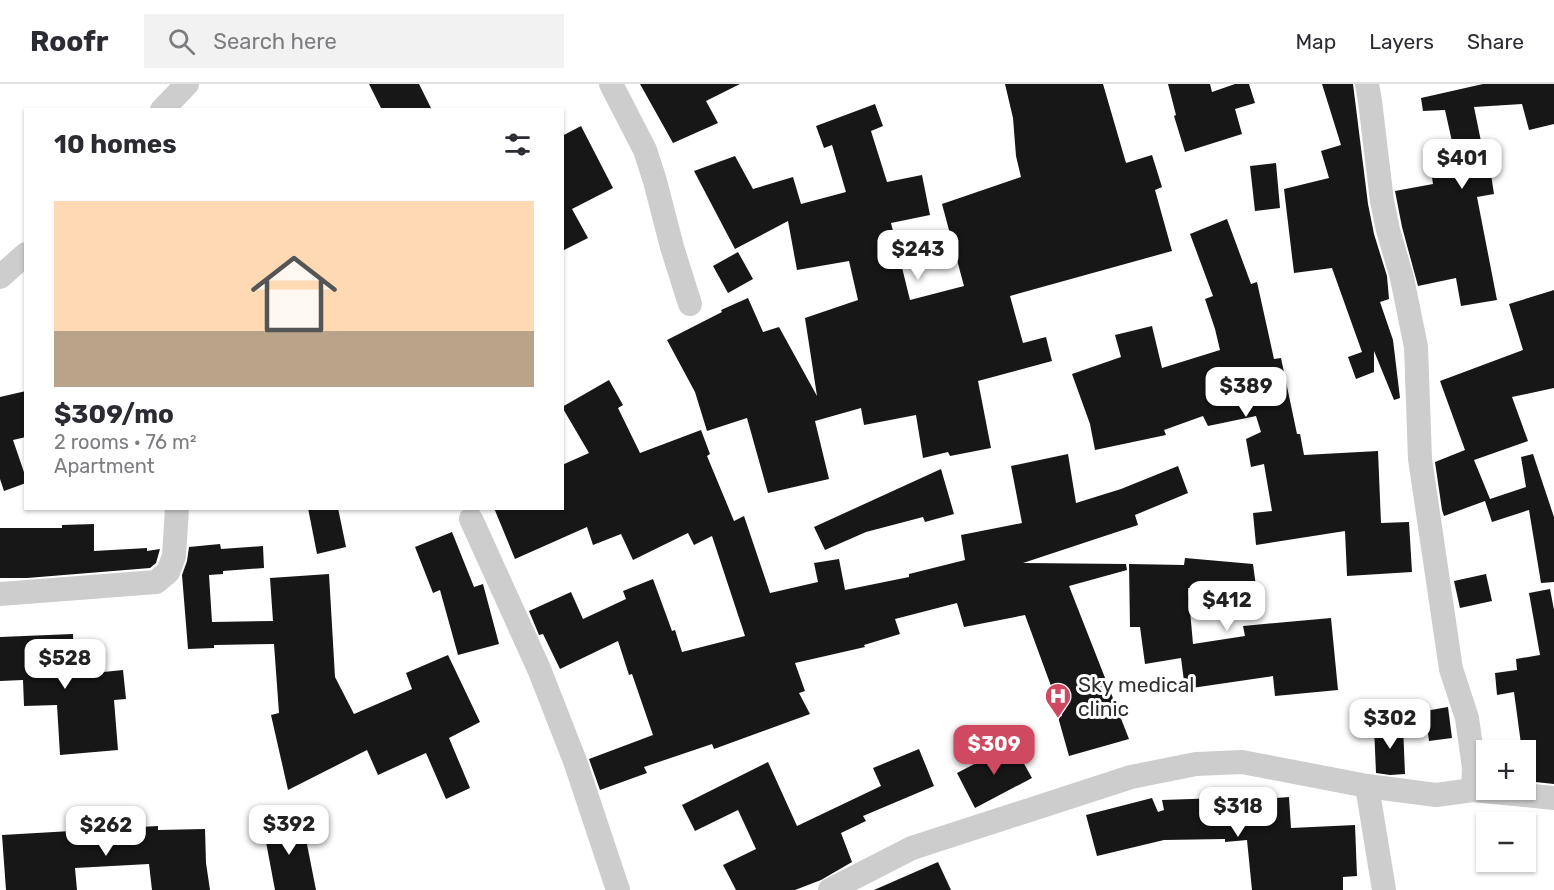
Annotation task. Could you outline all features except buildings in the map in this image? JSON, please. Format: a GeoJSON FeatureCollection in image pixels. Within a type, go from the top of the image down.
{"type":"FeatureCollection","features":[{"type":"Feature","properties":{"kind":"street"},"geometry":{"type":"LineString","coordinates":[[164,108],[187,84]]}},
{"type":"Feature","properties":{"kind":"street"},"geometry":{"type":"LineString","coordinates":[[611,84],[645,150],[690,304]]}},
{"type":"Feature","properties":{"kind":"street"},"geometry":{"type":"LineString","coordinates":[[1367,84],[1382,201],[1402,278],[1416,347],[1420,459],[1451,669],[1467,718],[1474,768],[1473,790]]}},
{"type":"Feature","properties":{"kind":"street"},"geometry":{"type":"LineString","coordinates":[[0,277],[24,256]]}},
{"type":"Feature","properties":{"kind":"street"},"geometry":{"type":"LineString","coordinates":[[0,594],[156,582],[168,572],[174,556],[177,510]]}},
{"type":"Feature","properties":{"kind":"street"},"geometry":{"type":"LineString","coordinates":[[471,519],[539,669],[575,761],[618,890]]}},
{"type":"Feature","properties":{"kind":"street"},"geometry":{"type":"LineString","coordinates":[[830,890],[912,848],[1131,777],[1196,764],[1242,762],[1367,786],[1436,795],[1473,790],[1554,798]]}},
{"type":"Feature","properties":{"kind":"street"},"geometry":{"type":"LineString","coordinates":[[1367,786],[1384,890]]}},
{"type":"Feature","properties":{"kind":"place","name":"Sky medical clinic"},"geometry":{"type":"Point","coordinates":[1058,719]}}]}
